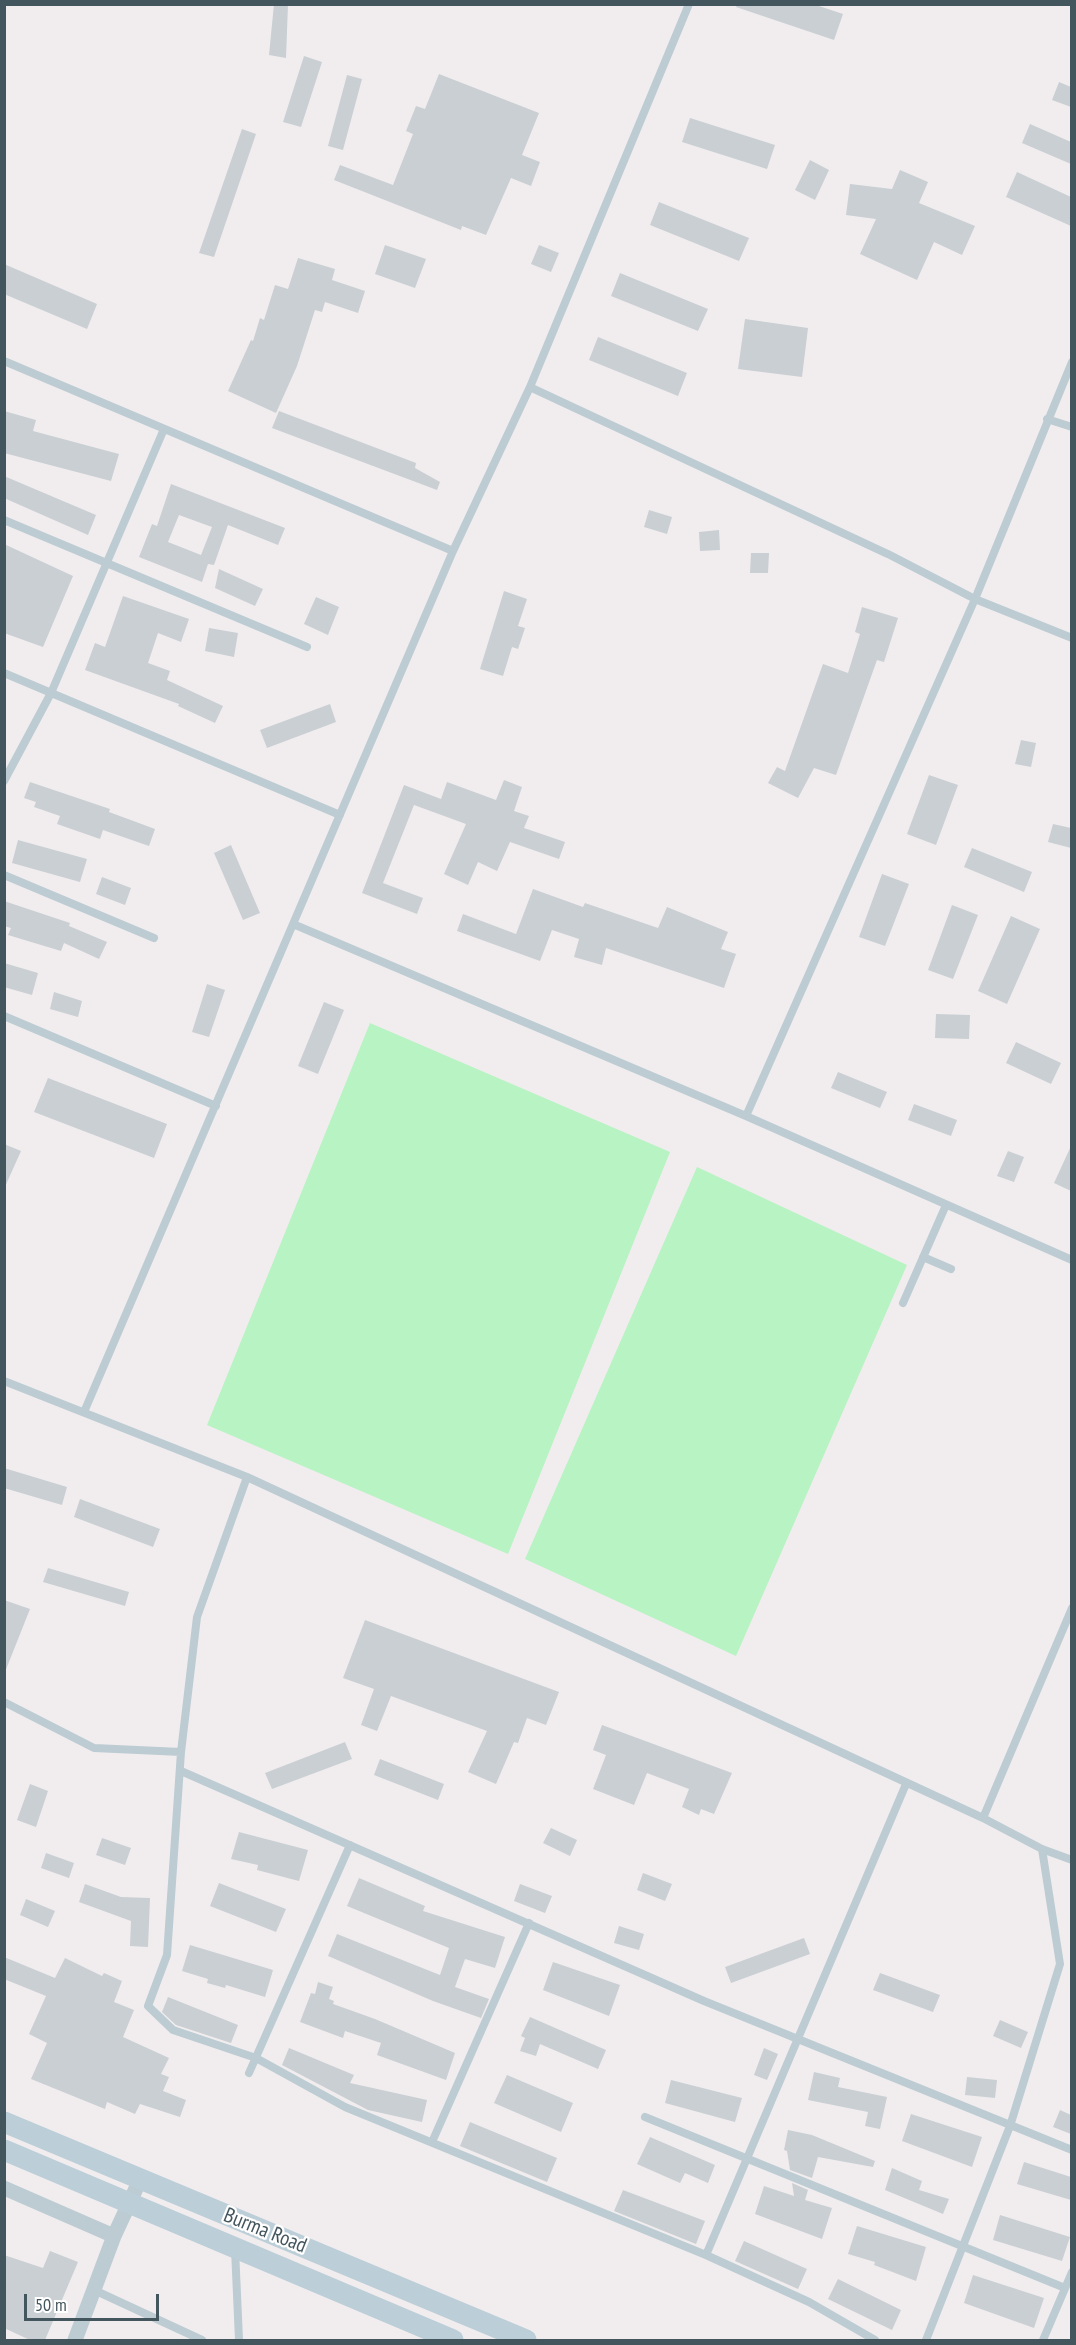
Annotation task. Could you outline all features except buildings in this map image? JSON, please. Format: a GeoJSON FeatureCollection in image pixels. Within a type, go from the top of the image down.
{"type":"FeatureCollection","features":[{"type":"Feature","properties":{"kind":"main road","name":"Burma Road"},"geometry":{"type":"LineString","coordinates":[[4,2122],[526,2340]]}},
{"type":"Feature","properties":{"kind":"main road","name":"Burma Road"},"geometry":{"type":"LineString","coordinates":[[4,2150],[453,2340]]}},
{"type":"Feature","properties":{"kind":"street"},"geometry":{"type":"LineString","coordinates":[[75,2340],[114,2236],[140,2180]]}},
{"type":"Feature","properties":{"kind":"street"},"geometry":{"type":"LineString","coordinates":[[4,2188],[114,2236]]}},
{"type":"Feature","properties":{"kind":"lane"},"geometry":{"type":"LineString","coordinates":[[84,1412],[453,551],[530,387],[689,4]]}},
{"type":"Feature","properties":{"kind":"lane"},"geometry":{"type":"LineString","coordinates":[[4,361],[453,551]]}},
{"type":"Feature","properties":{"kind":"lane"},"geometry":{"type":"LineString","coordinates":[[746,1116],[975,599],[1071,362]]}},
{"type":"Feature","properties":{"kind":"lane"},"geometry":{"type":"LineString","coordinates":[[530,387],[888,554],[975,599],[1071,638]]}},
{"type":"Feature","properties":{"kind":"lane"},"geometry":{"type":"LineString","coordinates":[[1047,419],[1071,427]]}},
{"type":"Feature","properties":{"kind":"lane"},"geometry":{"type":"LineString","coordinates":[[4,781],[51,693],[164,429]]}},
{"type":"Feature","properties":{"kind":"lane"},"geometry":{"type":"LineString","coordinates":[[4,520],[306,647]]}},
{"type":"Feature","properties":{"kind":"lane"},"geometry":{"type":"LineString","coordinates":[[4,673],[340,815]]}},
{"type":"Feature","properties":{"kind":"lane"},"geometry":{"type":"LineString","coordinates":[[4,875],[154,938]]}},
{"type":"Feature","properties":{"kind":"lane"},"geometry":{"type":"LineString","coordinates":[[293,924],[746,1116],[1071,1260]]}},
{"type":"Feature","properties":{"kind":"lane"},"geometry":{"type":"LineString","coordinates":[[4,1016],[216,1106]]}},
{"type":"Feature","properties":{"kind":"lane"},"geometry":{"type":"LineString","coordinates":[[903,1303],[946,1205]]}},
{"type":"Feature","properties":{"kind":"lane"},"geometry":{"type":"LineString","coordinates":[[923,1257],[951,1269]]}},
{"type":"Feature","properties":{"kind":"lane"},"geometry":{"type":"LineString","coordinates":[[4,1381],[247,1477],[983,1818],[1042,1849],[1071,1860]]}},
{"type":"Feature","properties":{"kind":"lane"},"geometry":{"type":"LineString","coordinates":[[247,1477],[197,1617],[182,1752],[167,1955],[148,2006],[173,2030],[256,2058],[345,2107],[706,2255],[809,2302],[875,2340]]}},
{"type":"Feature","properties":{"kind":"lane"},"geometry":{"type":"LineString","coordinates":[[983,1818],[1071,1608]]}},
{"type":"Feature","properties":{"kind":"lane"},"geometry":{"type":"LineString","coordinates":[[4,1702],[94,1748],[182,1752]]}},
{"type":"Feature","properties":{"kind":"lane"},"geometry":{"type":"LineString","coordinates":[[181,1771],[798,2039],[1071,2151]]}},
{"type":"Feature","properties":{"kind":"lane"},"geometry":{"type":"LineString","coordinates":[[706,2255],[906,1784]]}},
{"type":"Feature","properties":{"kind":"lane"},"geometry":{"type":"LineString","coordinates":[[249,2073],[350,1845]]}},
{"type":"Feature","properties":{"kind":"lane"},"geometry":{"type":"LineString","coordinates":[[926,2340],[965,2247],[1010,2126],[1059,1964],[1042,1849]]}},
{"type":"Feature","properties":{"kind":"lane"},"geometry":{"type":"LineString","coordinates":[[432,2142],[529,1923]]}},
{"type":"Feature","properties":{"kind":"lane"},"geometry":{"type":"LineString","coordinates":[[645,2117],[1065,2288]]}},
{"type":"Feature","properties":{"kind":"lane"},"geometry":{"type":"LineString","coordinates":[[235,2248],[239,2340]]}},
{"type":"Feature","properties":{"kind":"lane"},"geometry":{"type":"LineString","coordinates":[[1043,2340],[1071,2272]]}},
{"type":"Feature","properties":{"kind":"lane"},"geometry":{"type":"LineString","coordinates":[[94,2290],[202,2340]]}},
{"type":"Feature","properties":{"kind":"green space"},"geometry":{"type":"Polygon","coordinates":[[[370,1023],[670,1152],[508,1554],[207,1425],[370,1023]]]}},
{"type":"Feature","properties":{"kind":"green space"},"geometry":{"type":"Polygon","coordinates":[[[697,1167],[907,1265],[736,1656],[525,1559],[697,1167]]]}}]}
